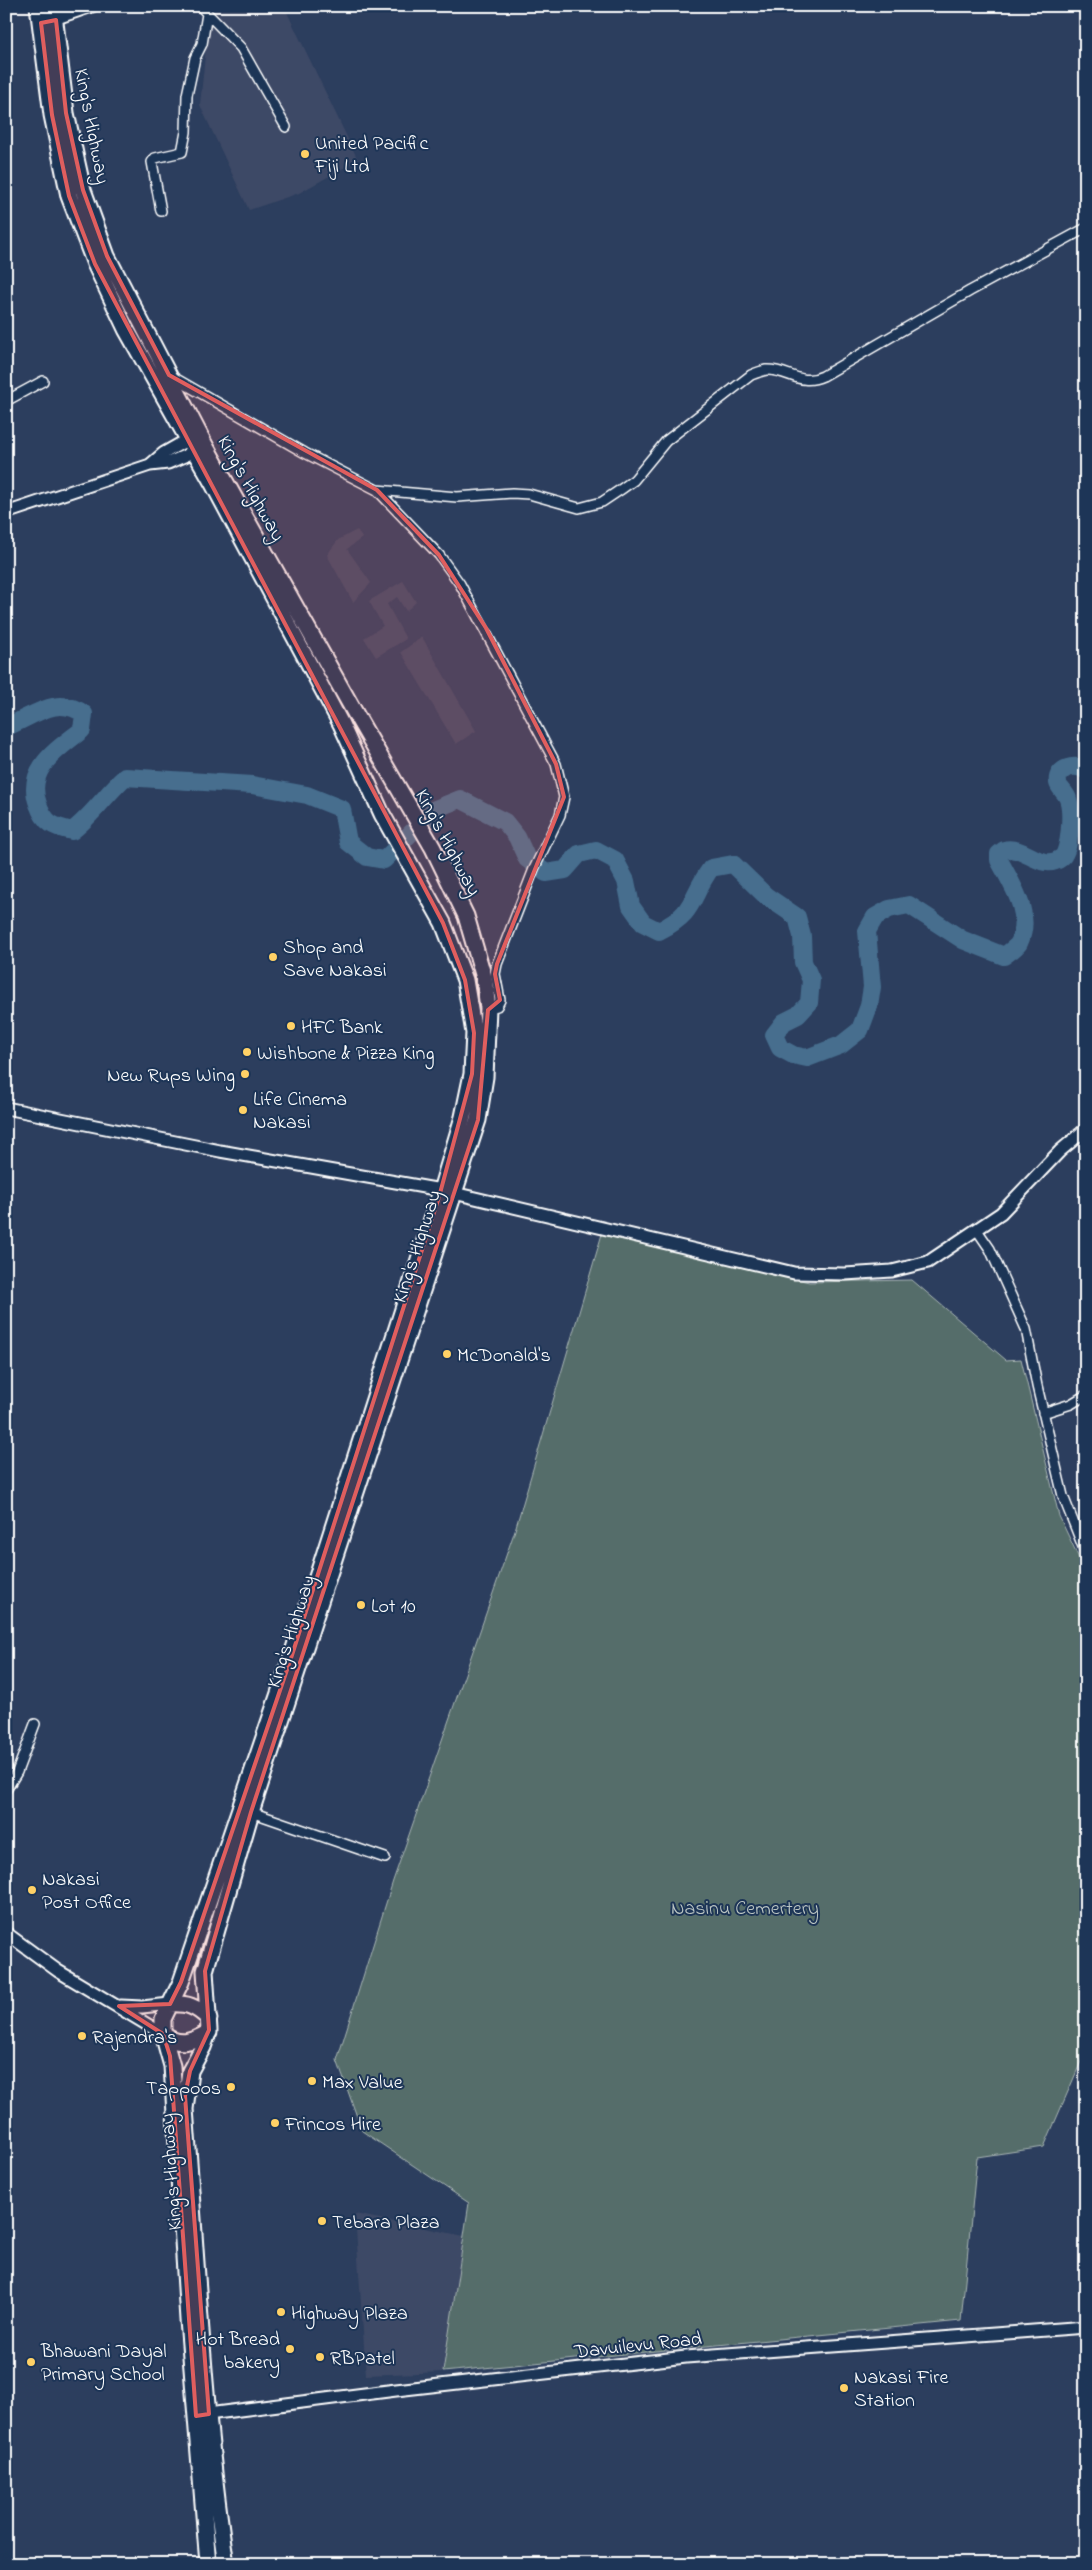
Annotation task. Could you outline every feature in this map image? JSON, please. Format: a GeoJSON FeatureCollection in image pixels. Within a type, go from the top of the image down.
{"type":"FeatureCollection","features":[{"type":"Feature","properties":{"kind":"highway","name":"King's Highway"},"geometry":{"type":"LineString","coordinates":[[38,6],[50,16],[66,113],[83,190],[107,256],[168,375],[197,443],[341,724],[382,814],[443,923],[465,980],[474,1033],[472,1074],[448,1192],[251,1812],[205,1971],[209,2026],[190,2071],[185,2109],[203,2415],[208,2564]]}},
{"type":"Feature","properties":{"kind":"highway","name":"King's Highway"},"geometry":{"type":"LineString","coordinates":[[50,16],[52,115],[68,196],[94,264],[126,329],[197,443],[433,848],[466,916],[484,978],[488,1008],[486,1068],[478,1120],[448,1192],[181,1982],[164,2012],[163,2034],[172,2066],[203,2415],[226,2564]]}},
{"type":"Feature","properties":{"kind":"highway"},"geometry":{"type":"LineString","coordinates":[[163,2034],[172,2040],[194,2041],[209,2026],[197,2008],[188,2004],[170,2004]]}},
{"type":"Feature","properties":{"kind":"street"},"geometry":{"type":"LineString","coordinates":[[50,16],[92,6]]}},
{"type":"Feature","properties":{"kind":"street"},"geometry":{"type":"LineString","coordinates":[[200,6],[241,48],[286,127]]}},
{"type":"Feature","properties":{"kind":"street"},"geometry":{"type":"LineString","coordinates":[[161,211],[152,162],[156,158],[182,152],[186,132],[186,96],[195,58],[202,44],[207,14]]}},
{"type":"Feature","properties":{"kind":"street"},"geometry":{"type":"LineString","coordinates":[[376,490],[457,498],[512,493],[529,494],[579,508],[602,502],[634,480],[666,441],[751,375],[770,371],[804,381],[823,376],[970,291],[1086,228]]}},
{"type":"Feature","properties":{"kind":"street"},"geometry":{"type":"LineString","coordinates":[[168,375],[305,453],[376,490],[439,555],[460,584],[556,764],[564,797],[560,815],[534,869],[495,974],[500,1000],[497,1006],[488,1008]]}},
{"type":"Feature","properties":{"kind":"street"},"geometry":{"type":"LineString","coordinates":[[6,401],[43,381]]}},
{"type":"Feature","properties":{"kind":"street"},"geometry":{"type":"LineString","coordinates":[[6,514],[150,465],[168,464],[197,443]]}},
{"type":"Feature","properties":{"kind":"street"},"geometry":{"type":"LineString","coordinates":[[6,1108],[220,1151],[448,1192],[794,1274],[845,1274],[892,1271],[928,1262],[1001,1213],[1060,1151],[1086,1129]]}},
{"type":"Feature","properties":{"kind":"street"},"geometry":{"type":"LineString","coordinates":[[977,1230],[990,1249],[1026,1330],[1063,1496],[1086,1554]]}},
{"type":"Feature","properties":{"kind":"street"},"geometry":{"type":"LineString","coordinates":[[1043,1413],[1071,1404],[1086,1395]]}},
{"type":"Feature","properties":{"kind":"street"},"geometry":{"type":"LineString","coordinates":[[6,1790],[17,1772],[35,1724]]}},
{"type":"Feature","properties":{"kind":"street"},"geometry":{"type":"LineString","coordinates":[[251,1812],[386,1858]]}},
{"type":"Feature","properties":{"kind":"street"},"geometry":{"type":"LineString","coordinates":[[6,1932],[58,1971],[163,2034]]}},
{"type":"Feature","properties":{"kind":"street"},"geometry":{"type":"LineString","coordinates":[[119,2006],[142,2008],[170,2004]]}},
{"type":"Feature","properties":{"kind":"street","name":"Davuilevu Road"},"geometry":{"type":"LineString","coordinates":[[203,2415],[396,2390],[686,2357],[1086,2327]]}},
{"type":"Feature","properties":{"kind":"highlighted area"},"geometry":{"type":"Polygon","coordinates":[[[56,20],[66,113],[83,190],[107,256],[169,375],[377,490],[439,555],[486,628],[556,764],[564,797],[497,964],[495,974],[500,1000],[488,1010],[478,1120],[251,1812],[205,1971],[209,2030],[190,2071],[185,2096],[209,2414],[196,2416],[170,2056],[163,2034],[119,2006],[170,2004],[181,1982],[292,1655],[439,1197],[472,1074],[474,1033],[465,980],[443,923],[95,264],[69,196],[52,115],[41,23],[56,20]]]}},
{"type":"Feature","properties":{"kind":"shaded area"},"geometry":{"type":"Polygon","coordinates":[[[206,6],[284,6],[358,160],[299,193],[249,210],[200,105],[206,46],[206,6]]]}},
{"type":"Feature","properties":{"kind":"shaded area"},"geometry":{"type":"Polygon","coordinates":[[[357,530],[362,538],[347,549],[371,583],[353,602],[327,555],[338,540],[357,530]]]}},
{"type":"Feature","properties":{"kind":"shaded area"},"geometry":{"type":"Polygon","coordinates":[[[403,581],[416,602],[406,611],[397,597],[387,604],[406,639],[376,657],[364,638],[383,626],[369,601],[403,581]]]}},
{"type":"Feature","properties":{"kind":"shaded area"},"geometry":{"type":"Polygon","coordinates":[[[422,637],[476,731],[456,744],[401,652],[422,637]]]}},
{"type":"Feature","properties":{"kind":"shaded area"},"geometry":{"type":"Polygon","coordinates":[[[355,2214],[464,2236],[443,2372],[366,2375],[355,2214]]]}},
{"type":"Feature","properties":{"kind":"green space","name":"Nasinu Cemertery"},"geometry":{"type":"Polygon","coordinates":[[[602,1234],[809,1282],[912,1280],[1006,1360],[1021,1359],[1059,1516],[1086,1573],[1086,1720],[1081,1760],[1086,1765],[1086,2050],[1044,2147],[977,2157],[961,2321],[443,2372],[469,2203],[362,2131],[337,2060],[393,1881],[515,1530],[602,1234]]]}},
{"type":"Feature","properties":{"kind":"waterway"},"geometry":{"type":"LineString","coordinates":[[6,727],[55,706],[74,708],[84,714],[82,730],[46,761],[36,780],[35,792],[44,816],[51,824],[72,831],[86,819],[125,777],[252,785],[307,795],[342,809],[348,842],[367,857],[384,860],[435,809],[460,799],[505,822],[517,837],[527,859],[546,873],[565,870],[579,854],[596,850],[615,860],[626,881],[631,906],[643,923],[659,931],[671,924],[686,911],[711,868],[733,864],[766,896],[797,917],[802,936],[803,962],[811,980],[809,1003],[798,1015],[784,1022],[774,1035],[780,1048],[793,1055],[807,1058],[841,1045],[860,1030],[869,1006],[872,987],[867,931],[875,917],[889,909],[909,905],[963,940],[1004,956],[1016,947],[1023,932],[1024,921],[1019,900],[999,860],[999,854],[1004,850],[1011,849],[1046,862],[1054,862],[1061,858],[1069,839],[1070,812],[1068,799],[1058,783],[1058,778],[1063,770],[1068,768],[1077,767],[1086,771]]}},
{"type":"Feature","properties":{"kind":"place","name":"United Pacific Fiji Ltd"},"geometry":{"type":"Point","coordinates":[305,154]}},
{"type":"Feature","properties":{"kind":"place","name":"Shop and Save Nakasi"},"geometry":{"type":"Point","coordinates":[273,957]}},
{"type":"Feature","properties":{"kind":"place","name":"HFC Bank"},"geometry":{"type":"Point","coordinates":[291,1026]}},
{"type":"Feature","properties":{"kind":"place","name":"Wishbone & Pizza King"},"geometry":{"type":"Point","coordinates":[247,1052]}},
{"type":"Feature","properties":{"kind":"place","name":"New Rups Wing"},"geometry":{"type":"Point","coordinates":[245,1074]}},
{"type":"Feature","properties":{"kind":"place","name":"Life Cinema Nakasi"},"geometry":{"type":"Point","coordinates":[243,1110]}},
{"type":"Feature","properties":{"kind":"place","name":"McDonald's"},"geometry":{"type":"Point","coordinates":[447,1354]}},
{"type":"Feature","properties":{"kind":"place","name":"Lot 10"},"geometry":{"type":"Point","coordinates":[361,1605]}},
{"type":"Feature","properties":{"kind":"place","name":"Nakasi Post Office"},"geometry":{"type":"Point","coordinates":[32,1890]}},
{"type":"Feature","properties":{"kind":"place","name":"Rajendra's"},"geometry":{"type":"Point","coordinates":[82,2036]}},
{"type":"Feature","properties":{"kind":"place","name":"Max Value"},"geometry":{"type":"Point","coordinates":[312,2081]}},
{"type":"Feature","properties":{"kind":"place","name":"Tappoos"},"geometry":{"type":"Point","coordinates":[231,2087]}},
{"type":"Feature","properties":{"kind":"place","name":"Frincos Hire"},"geometry":{"type":"Point","coordinates":[275,2123]}},
{"type":"Feature","properties":{"kind":"place","name":"Tebara Plaza"},"geometry":{"type":"Point","coordinates":[322,2221]}},
{"type":"Feature","properties":{"kind":"place","name":"Highway Plaza"},"geometry":{"type":"Point","coordinates":[281,2312]}},
{"type":"Feature","properties":{"kind":"place","name":"Hot Bread bakery"},"geometry":{"type":"Point","coordinates":[290,2349]}},
{"type":"Feature","properties":{"kind":"place","name":"RBPatel"},"geometry":{"type":"Point","coordinates":[320,2357]}},
{"type":"Feature","properties":{"kind":"place","name":"Bhawani Dayal Primary School"},"geometry":{"type":"Point","coordinates":[31,2362]}},
{"type":"Feature","properties":{"kind":"place","name":"Nakasi Fire Station"},"geometry":{"type":"Point","coordinates":[844,2388]}}]}
